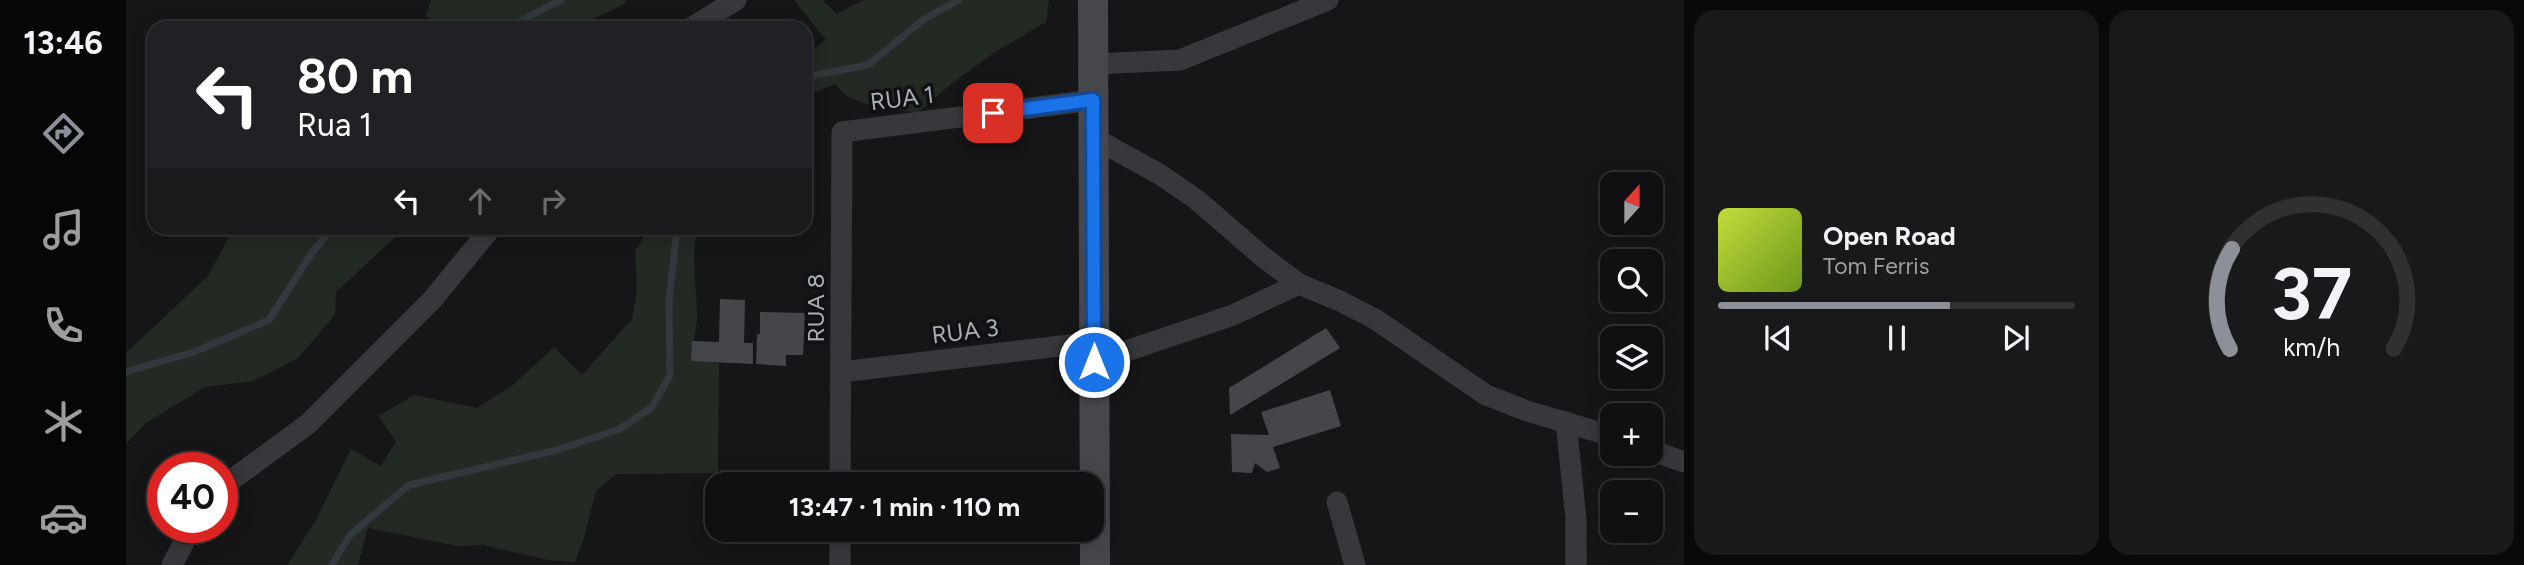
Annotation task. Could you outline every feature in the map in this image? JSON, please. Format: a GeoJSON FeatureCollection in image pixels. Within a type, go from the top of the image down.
{"type":"FeatureCollection","features":[{"type":"Feature","properties":{"kind":"street"},"geometry":{"type":"LineString","coordinates":[[702,21],[736,0]]}},
{"type":"Feature","properties":{"kind":"street"},"geometry":{"type":"LineString","coordinates":[[1093,0],[1095,565]]}},
{"type":"Feature","properties":{"kind":"street"},"geometry":{"type":"LineString","coordinates":[[1094,64],[1180,60],[1328,0]]}},
{"type":"Feature","properties":{"kind":"street","name":"RUA 1"},"geometry":{"type":"LineString","coordinates":[[842,132],[1093,100]]}},
{"type":"Feature","properties":{"kind":"street","name":"RUA 8"},"geometry":{"type":"LineString","coordinates":[[840,472],[842,132]]}},
{"type":"Feature","properties":{"kind":"street"},"geometry":{"type":"LineString","coordinates":[[1094,138],[1197,200],[1299,284],[1375,319],[1486,396],[1600,432]]}},
{"type":"Feature","properties":{"kind":"street"},"geometry":{"type":"LineString","coordinates":[[238,475],[308,424],[432,300],[485,235]]}},
{"type":"Feature","properties":{"kind":"street","name":"RUA 3"},"geometry":{"type":"LineString","coordinates":[[841,372],[1094,352],[1233,315],[1299,284]]}},
{"type":"Feature","properties":{"kind":"street"},"geometry":{"type":"LineString","coordinates":[[1566,422],[1576,519],[1576,565]]}},
{"type":"Feature","properties":{"kind":"street"},"geometry":{"type":"LineString","coordinates":[[1663,455],[1684,462]]}},
{"type":"Feature","properties":{"kind":"street"},"geometry":{"type":"LineString","coordinates":[[1337,502],[1355,565]]}},
{"type":"Feature","properties":{"kind":"street"},"geometry":{"type":"LineString","coordinates":[[840,542],[840,565]]}},
{"type":"Feature","properties":{"kind":"street"},"geometry":{"type":"LineString","coordinates":[[172,565],[184,543]]}},
{"type":"Feature","properties":{"kind":"shaded area"},"geometry":{"type":"Polygon","coordinates":[[[431,0],[627,0],[623,5],[587,21],[434,21],[426,15],[431,0]]]}},
{"type":"Feature","properties":{"kind":"shaded area"},"geometry":{"type":"Polygon","coordinates":[[[794,0],[822,0],[837,14],[863,0],[1049,0],[1046,22],[995,52],[951,84],[918,113],[862,102],[842,92],[835,84],[812,93],[812,50],[826,40],[794,0]]]}},
{"type":"Feature","properties":{"kind":"shaded area"},"geometry":{"type":"Polygon","coordinates":[[[230,235],[397,235],[336,292],[335,315],[298,358],[253,381],[205,387],[146,423],[126,444],[126,353],[208,276],[230,235]]]}},
{"type":"Feature","properties":{"kind":"shaded area"},"geometry":{"type":"Polygon","coordinates":[[[645,235],[697,235],[694,261],[697,321],[691,360],[719,363],[718,472],[616,474],[596,491],[575,562],[549,560],[483,545],[457,546],[368,528],[358,565],[287,565],[316,520],[351,449],[381,466],[396,441],[378,416],[414,395],[477,408],[513,385],[554,347],[582,375],[632,319],[637,290],[635,251],[645,235]]]}},
{"type":"Feature","properties":{"kind":"building"},"geometry":{"type":"Polygon","coordinates":[[[720,299],[745,300],[744,343],[753,343],[753,364],[691,361],[692,341],[719,342],[720,299]]]}},
{"type":"Feature","properties":{"kind":"building"},"geometry":{"type":"Polygon","coordinates":[[[760,312],[805,313],[803,355],[786,355],[786,366],[756,364],[760,312]]]}},
{"type":"Feature","properties":{"kind":"building"},"geometry":{"type":"Polygon","coordinates":[[[1326,328],[1340,348],[1230,415],[1229,388],[1326,328]]]}},
{"type":"Feature","properties":{"kind":"building"},"geometry":{"type":"Polygon","coordinates":[[[1330,390],[1341,426],[1273,447],[1280,468],[1267,472],[1255,463],[1252,473],[1232,472],[1231,434],[1269,435],[1261,412],[1330,390]]]}},
{"type":"Feature","properties":{"kind":"waterway"},"geometry":{"type":"LineString","coordinates":[[520,21],[561,0]]}},
{"type":"Feature","properties":{"kind":"waterway"},"geometry":{"type":"LineString","coordinates":[[812,76],[868,65],[924,19],[959,0]]}},
{"type":"Feature","properties":{"kind":"waterway"},"geometry":{"type":"LineString","coordinates":[[126,372],[194,352],[269,320],[309,257],[326,235]]}},
{"type":"Feature","properties":{"kind":"waterway"},"geometry":{"type":"LineString","coordinates":[[332,565],[350,535],[409,485],[557,450],[620,429],[652,407],[670,375],[669,300],[676,235]]}},
{"type":"Feature","properties":{"kind":"route"},"geometry":{"type":"LineString","coordinates":[[993,113],[1093,100],[1094,362]]}}]}
